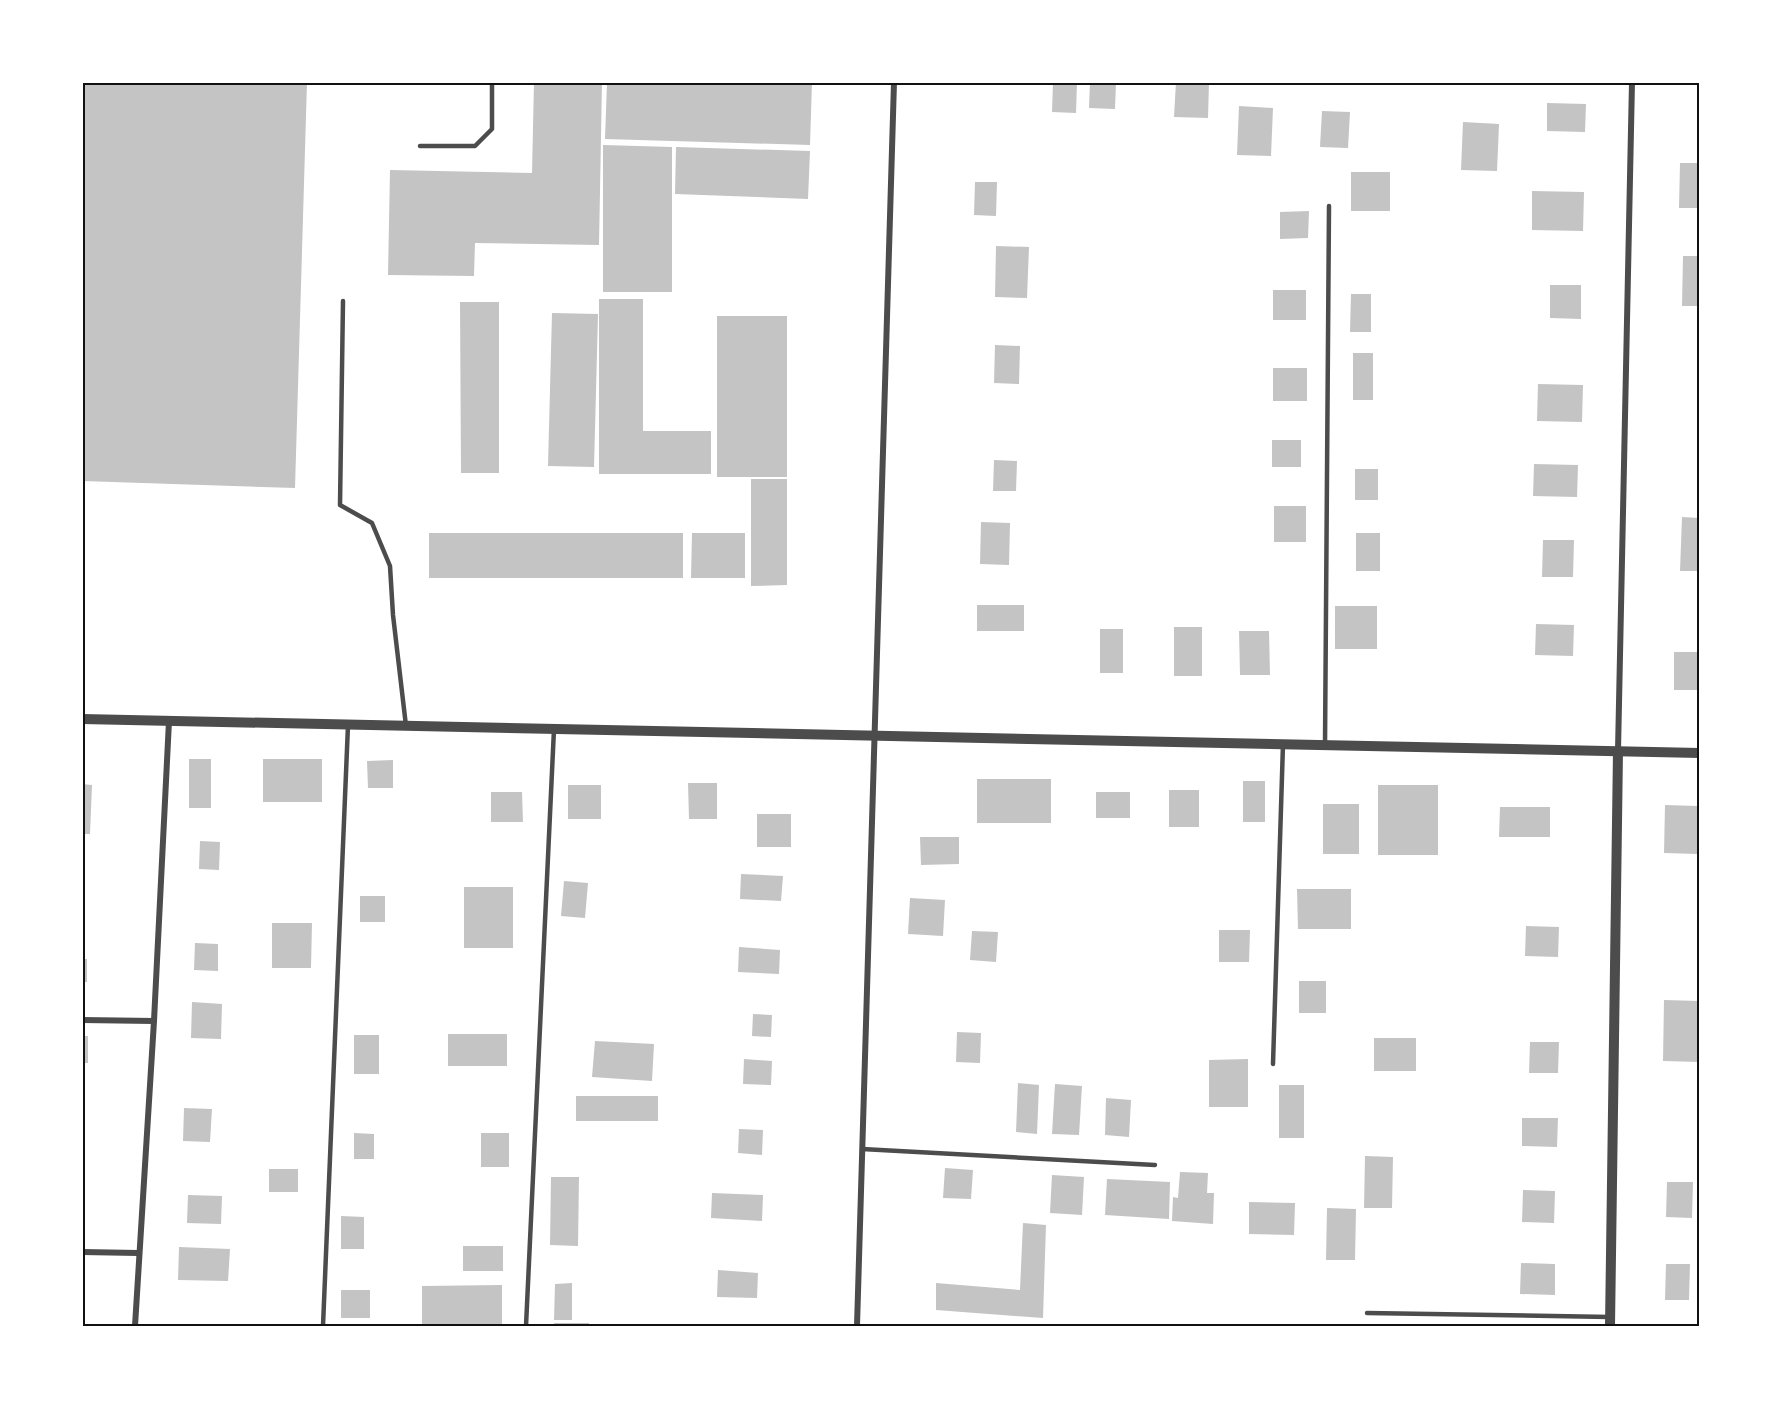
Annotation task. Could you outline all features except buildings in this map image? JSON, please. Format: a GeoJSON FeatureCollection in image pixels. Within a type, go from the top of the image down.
{"type":"FeatureCollection","features":[{"type":"Feature","properties":{"kind":"street"},"geometry":{"type":"LineString","coordinates":[[857,1326],[894,82]]}},
{"type":"Feature","properties":{"kind":"street"},"geometry":{"type":"LineString","coordinates":[[1610,1322],[1618,752],[1632,82]]}},
{"type":"Feature","properties":{"kind":"street"},"geometry":{"type":"LineString","coordinates":[[82,719],[1700,753]]}},
{"type":"Feature","properties":{"kind":"street"},"geometry":{"type":"LineString","coordinates":[[135,1326],[154,1022],[169,721]]}},
{"type":"Feature","properties":{"kind":"street"},"geometry":{"type":"LineString","coordinates":[[82,1020],[154,1022]]}},
{"type":"Feature","properties":{"kind":"street"},"geometry":{"type":"LineString","coordinates":[[82,1252],[138,1253]]}},
{"type":"Feature","properties":{"kind":"lane"},"geometry":{"type":"LineString","coordinates":[[420,146],[475,146],[492,129],[492,82]]}},
{"type":"Feature","properties":{"kind":"lane"},"geometry":{"type":"LineString","coordinates":[[1325,745],[1329,206]]}},
{"type":"Feature","properties":{"kind":"lane"},"geometry":{"type":"LineString","coordinates":[[344,301],[340,505],[372,523],[390,566],[393,615],[406,726]]}},
{"type":"Feature","properties":{"kind":"lane"},"geometry":{"type":"LineString","coordinates":[[323,1326],[348,725]]}},
{"type":"Feature","properties":{"kind":"lane"},"geometry":{"type":"LineString","coordinates":[[526,1326],[554,729]]}},
{"type":"Feature","properties":{"kind":"lane"},"geometry":{"type":"LineString","coordinates":[[1273,1064],[1282,744]]}},
{"type":"Feature","properties":{"kind":"lane"},"geometry":{"type":"LineString","coordinates":[[862,1149],[1155,1165]]}},
{"type":"Feature","properties":{"kind":"lane"},"geometry":{"type":"LineString","coordinates":[[1367,1313],[1610,1322]]}}]}
